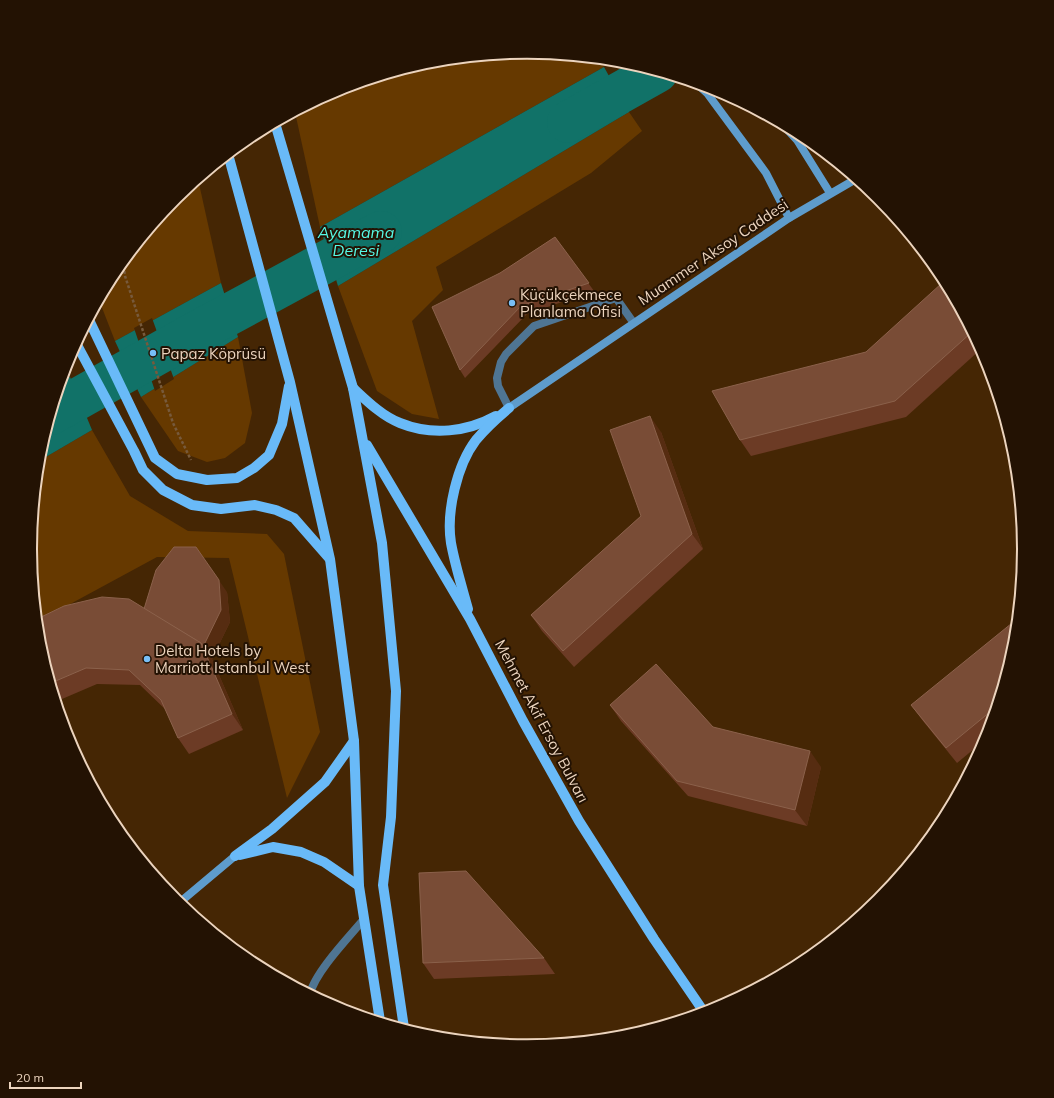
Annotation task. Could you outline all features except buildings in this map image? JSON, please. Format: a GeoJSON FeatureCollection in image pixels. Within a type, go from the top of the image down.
{"type":"FeatureCollection","features":[{"type":"Feature","properties":{"kind":"main road"},"geometry":{"type":"LineString","coordinates":[[707,93],[766,173],[789,218]]}},
{"type":"Feature","properties":{"kind":"main road","name":"Mehmet Akif Ersoy Bulvarı"},"geometry":{"type":"LineString","coordinates":[[277,128],[353,388],[382,543],[396,691],[391,817],[383,885],[403,1023]]}},
{"type":"Feature","properties":{"kind":"main road"},"geometry":{"type":"LineString","coordinates":[[796,140],[830,193]]}},
{"type":"Feature","properties":{"kind":"main road"},"geometry":{"type":"LineString","coordinates":[[230,160],[290,382],[330,559],[354,741],[359,886],[379,1016]]}},
{"type":"Feature","properties":{"kind":"main road","name":"Muammer Aksoy Caddesi"},"geometry":{"type":"LineString","coordinates":[[509,408],[633,322],[789,218],[851,182]]}},
{"type":"Feature","properties":{"kind":"main road"},"geometry":{"type":"LineString","coordinates":[[91,326],[155,458],[177,474],[207,480],[237,478],[254,468],[269,455],[282,424],[290,382]]}},
{"type":"Feature","properties":{"kind":"main road"},"geometry":{"type":"LineString","coordinates":[[80,350],[143,470],[163,490],[192,505],[221,509],[255,505],[276,510],[294,518],[330,559]]}},
{"type":"Feature","properties":{"kind":"main road"},"geometry":{"type":"LineString","coordinates":[[353,388],[376,408],[399,422],[416,428],[454,430],[472,426],[509,408]]}},
{"type":"Feature","properties":{"kind":"main road"},"geometry":{"type":"LineString","coordinates":[[470,619],[451,542],[451,508],[455,484],[464,460],[475,441],[509,408]]}},
{"type":"Feature","properties":{"kind":"main road","name":"Mehmet Akif Ersoy Bulvarı"},"geometry":{"type":"LineString","coordinates":[[363,438],[470,619],[523,721],[580,821],[654,939],[701,1007]]}},
{"type":"Feature","properties":{"kind":"main road"},"geometry":{"type":"LineString","coordinates":[[185,898],[235,856],[272,829],[325,782],[354,741]]}},
{"type":"Feature","properties":{"kind":"main road"},"geometry":{"type":"LineString","coordinates":[[235,856],[273,847],[301,852],[324,862],[359,886]]}},
{"type":"Feature","properties":{"kind":"lane"},"geometry":{"type":"LineString","coordinates":[[509,408],[498,386],[498,370],[506,354],[534,326],[616,298],[633,322]]}},
{"type":"Feature","properties":{"kind":"lane"},"geometry":{"type":"LineString","coordinates":[[311,989],[312,985],[325,967],[364,919]]}},
{"type":"Feature","properties":{"kind":"path"},"geometry":{"type":"LineString","coordinates":[[124,271],[173,423],[193,464]]}},
{"type":"Feature","properties":{"kind":"shaded area"},"geometry":{"type":"Polygon","coordinates":[[[527,59],[591,63],[601,65],[604,67],[320,227],[296,117],[339,96],[369,85],[431,68],[495,60],[527,59]]]}},
{"type":"Feature","properties":{"kind":"shaded area"},"geometry":{"type":"Polygon","coordinates":[[[629,112],[642,131],[591,173],[436,267],[443,290],[412,321],[439,419],[412,414],[377,391],[338,286],[629,112]]]}},
{"type":"Feature","properties":{"kind":"shaded area"},"geometry":{"type":"Polygon","coordinates":[[[199,185],[221,283],[115,341],[102,307],[103,304],[138,251],[159,226],[199,185]]]}},
{"type":"Feature","properties":{"kind":"shaded area"},"geometry":{"type":"Polygon","coordinates":[[[238,337],[252,413],[245,443],[225,458],[207,462],[178,451],[141,397],[238,337]]]}},
{"type":"Feature","properties":{"kind":"shaded area"},"geometry":{"type":"Polygon","coordinates":[[[92,430],[130,496],[188,531],[267,534],[284,554],[320,732],[287,798],[229,558],[157,557],[42,619],[38,581],[37,549],[38,517],[45,457],[92,430]]]}},
{"type":"Feature","properties":{"kind":"water","name":"Ayamama Deresi"},"geometry":{"type":"Polygon","coordinates":[[[604,67],[629,112],[338,286],[320,227],[604,67]]]}},
{"type":"Feature","properties":{"kind":"water"},"geometry":{"type":"Polygon","coordinates":[[[221,283],[238,337],[141,397],[115,341],[221,283]]]}},
{"type":"Feature","properties":{"kind":"water"},"geometry":{"type":"Polygon","coordinates":[[[70,377],[92,430],[45,457],[54,422],[68,378],[70,377]]]}},
{"type":"Feature","properties":{"kind":"pier"},"geometry":{"type":"Polygon","coordinates":[[[152,318],[174,379],[155,391],[134,328],[152,318]]]}},
{"type":"Feature","properties":{"kind":"waterway","name":"Ayamama Deresi"},"geometry":{"type":"LineString","coordinates":[[568,122],[651,75]]}},
{"type":"Feature","properties":{"kind":"waterway","name":"Ayamama Deresi"},"geometry":{"type":"LineString","coordinates":[[57,410],[191,335],[381,232]]}},
{"type":"Feature","properties":{"kind":"place","name":"Küçükçekmece Planlama Ofisi"},"geometry":{"type":"Point","coordinates":[512,303]}},
{"type":"Feature","properties":{"kind":"place","name":"Papaz Köprüsü"},"geometry":{"type":"Point","coordinates":[153,353]}},
{"type":"Feature","properties":{"kind":"place","name":"Delta Hotels by Marriott Istanbul West"},"geometry":{"type":"Point","coordinates":[147,659]}}]}
